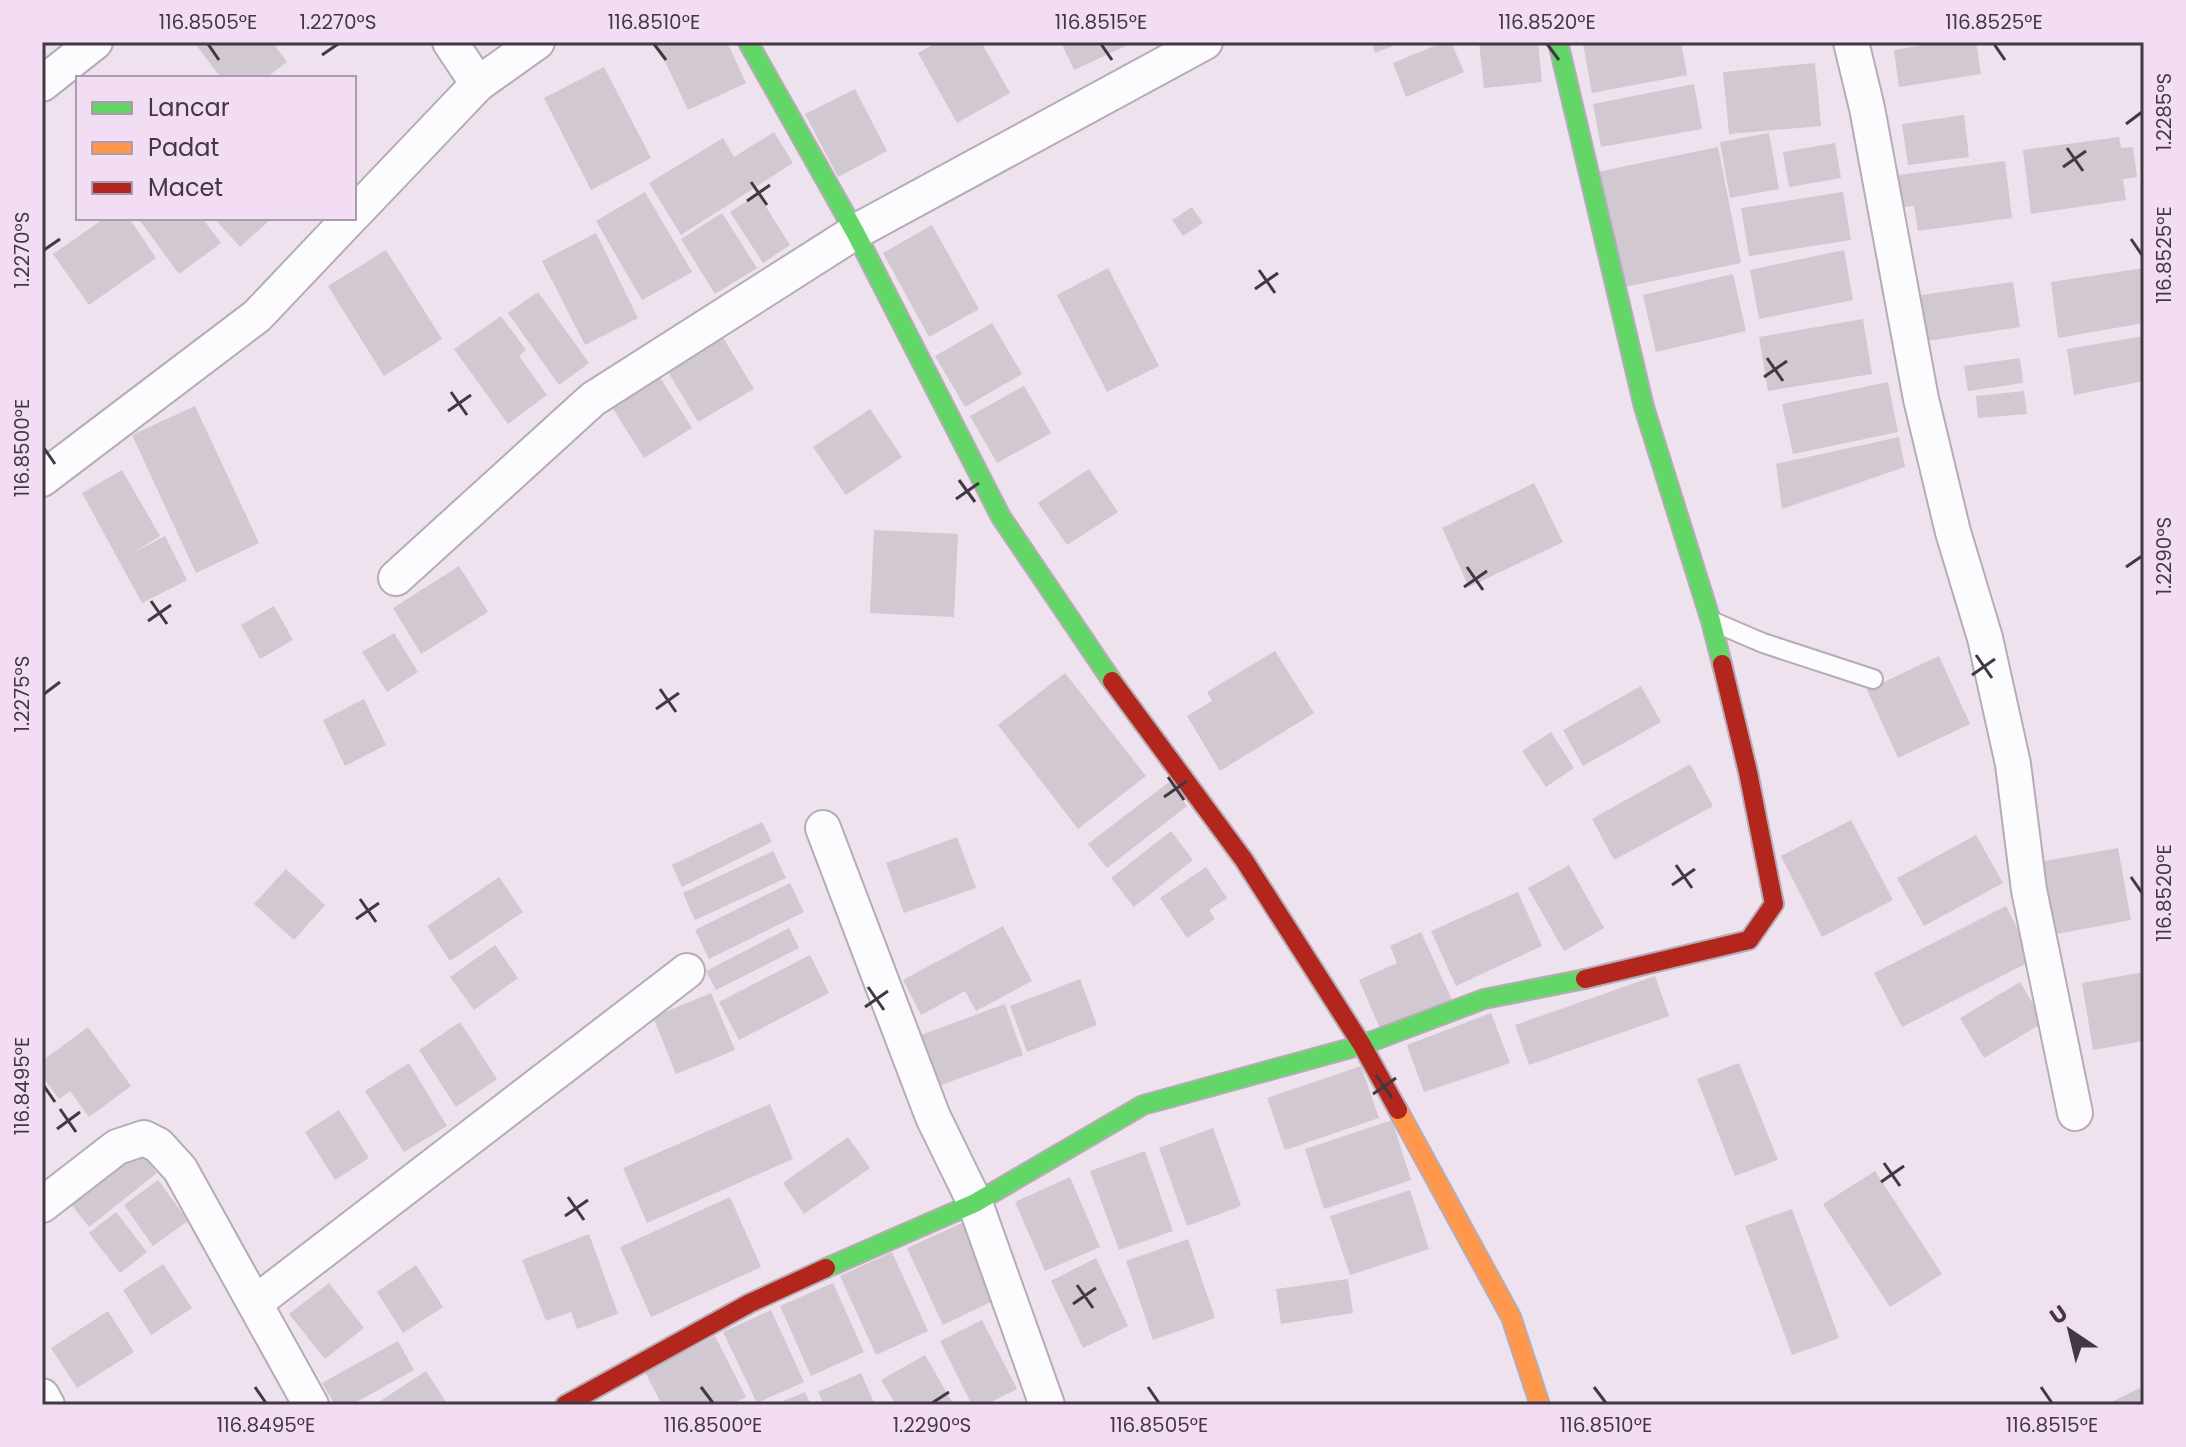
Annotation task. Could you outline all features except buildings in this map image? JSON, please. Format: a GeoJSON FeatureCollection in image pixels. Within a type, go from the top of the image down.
{"type":"FeatureCollection","features":[{"type":"Feature","properties":{"kind":"street"},"geometry":{"type":"LineString","coordinates":[[450,42],[478,84]]}},
{"type":"Feature","properties":{"kind":"street"},"geometry":{"type":"LineString","coordinates":[[356,212],[478,84],[537,42]]}},
{"type":"Feature","properties":{"kind":"street"},"geometry":{"type":"LineString","coordinates":[[748,42],[855,232],[1001,517],[1114,685],[1244,860],[1362,1045],[1511,1317],[1540,1405]]}},
{"type":"Feature","properties":{"kind":"street"},"geometry":{"type":"LineString","coordinates":[[396,578],[593,399],[855,232],[1205,42]]}},
{"type":"Feature","properties":{"kind":"street"},"geometry":{"type":"LineString","coordinates":[[565,1405],[750,1303],[975,1203],[1143,1105],[1362,1045],[1484,999],[1639,968],[1749,940],[1774,904],[1748,772],[1711,621],[1644,407],[1558,42]]}},
{"type":"Feature","properties":{"kind":"street"},"geometry":{"type":"LineString","coordinates":[[1851,42],[1867,108],[1921,399],[1953,532],[1985,638],[2013,764],[2029,890],[2075,1113]]}},
{"type":"Feature","properties":{"kind":"street"},"geometry":{"type":"LineString","coordinates":[[42,84],[86,45]]}},
{"type":"Feature","properties":{"kind":"street"},"geometry":{"type":"LineString","coordinates":[[42,479],[257,316],[348,220]]}},
{"type":"Feature","properties":{"kind":"street"},"geometry":{"type":"LineString","coordinates":[[823,828],[933,1117],[975,1203],[1045,1404]]}},
{"type":"Feature","properties":{"kind":"street"},"geometry":{"type":"LineString","coordinates":[[255,1303],[687,971]]}},
{"type":"Feature","properties":{"kind":"street"},"geometry":{"type":"LineString","coordinates":[[42,1205],[117,1147],[144,1138],[158,1145],[180,1169],[311,1405]]}},
{"type":"Feature","properties":{"kind":"street"},"geometry":{"type":"LineString","coordinates":[[42,1396],[47,1405]]}},
{"type":"Feature","properties":{"kind":"lane"},"geometry":{"type":"LineString","coordinates":[[1711,621],[1763,643],[1873,679]]}},
{"type":"Feature","properties":{"kind":"traffic: fast"},"geometry":{"type":"LineString","coordinates":[[748,42],[855,232],[1001,517],[1112,681]]}},
{"type":"Feature","properties":{"kind":"traffic: fast"},"geometry":{"type":"LineString","coordinates":[[1558,42],[1644,407],[1722,664]]}},
{"type":"Feature","properties":{"kind":"traffic: fast"},"geometry":{"type":"LineString","coordinates":[[826,1268],[975,1203],[1143,1105],[1362,1045],[1484,999],[1585,979]]}},
{"type":"Feature","properties":{"kind":"traffic: slow"},"geometry":{"type":"LineString","coordinates":[[1398,1110],[1511,1317],[1540,1405]]}},
{"type":"Feature","properties":{"kind":"traffic: jam"},"geometry":{"type":"LineString","coordinates":[[1585,979],[1749,940],[1774,904],[1748,772],[1722,664]]}},
{"type":"Feature","properties":{"kind":"traffic: jam"},"geometry":{"type":"LineString","coordinates":[[1112,681],[1244,860],[1362,1045],[1398,1110]]}},
{"type":"Feature","properties":{"kind":"traffic: jam"},"geometry":{"type":"LineString","coordinates":[[565,1405],[750,1303],[826,1268]]}}]}
